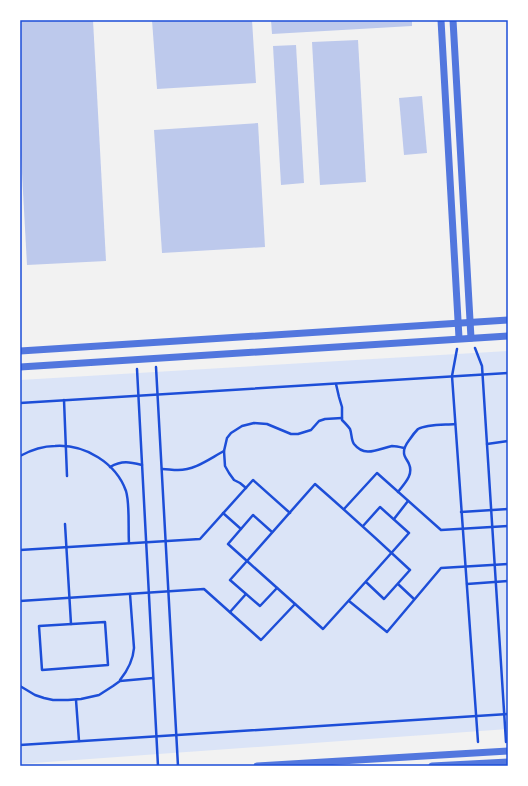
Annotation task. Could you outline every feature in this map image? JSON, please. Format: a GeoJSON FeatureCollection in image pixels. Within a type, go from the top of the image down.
{"type":"FeatureCollection","features":[{"type":"Feature","properties":{"kind":"street"},"geometry":{"type":"LineString","coordinates":[[441,20],[459,338]]}},
{"type":"Feature","properties":{"kind":"street"},"geometry":{"type":"LineString","coordinates":[[453,20],[471,338]]}},
{"type":"Feature","properties":{"kind":"street"},"geometry":{"type":"LineString","coordinates":[[20,351],[508,320]]}},
{"type":"Feature","properties":{"kind":"street"},"geometry":{"type":"LineString","coordinates":[[20,367],[508,336]]}},
{"type":"Feature","properties":{"kind":"street"},"geometry":{"type":"LineString","coordinates":[[257,766],[507,751],[508,763],[432,766]]}},
{"type":"Feature","properties":{"kind":"street"},"geometry":{"type":"LineString","coordinates":[[478,752],[479,765]]}},
{"type":"Feature","properties":{"kind":"path"},"geometry":{"type":"LineString","coordinates":[[459,338],[452,376],[478,752]]}},
{"type":"Feature","properties":{"kind":"path"},"geometry":{"type":"LineString","coordinates":[[471,338],[482,366],[483,374],[507,751]]}},
{"type":"Feature","properties":{"kind":"path"},"geometry":{"type":"LineString","coordinates":[[156,359],[178,766]]}},
{"type":"Feature","properties":{"kind":"path"},"geometry":{"type":"LineString","coordinates":[[136,360],[158,766]]}},
{"type":"Feature","properties":{"kind":"path"},"geometry":{"type":"LineString","coordinates":[[20,403],[508,373]]}},
{"type":"Feature","properties":{"kind":"path"},"geometry":{"type":"LineString","coordinates":[[336,384],[342,407],[342,420],[350,429],[353,443],[360,450],[368,452],[394,446],[404,448]]}},
{"type":"Feature","properties":{"kind":"path"},"geometry":{"type":"LineString","coordinates":[[64,400],[67,476]]}},
{"type":"Feature","properties":{"kind":"path"},"geometry":{"type":"LineString","coordinates":[[246,488],[240,482],[234,480],[225,466],[224,451],[227,438],[231,433],[248,424],[261,423],[273,426],[291,434],[298,434],[311,430],[320,421],[325,419],[342,418]]}},
{"type":"Feature","properties":{"kind":"path"},"geometry":{"type":"LineString","coordinates":[[398,492],[407,481],[410,472],[410,466],[404,454],[404,448],[408,441],[418,430],[431,426],[455,424]]}},
{"type":"Feature","properties":{"kind":"path"},"geometry":{"type":"LineString","coordinates":[[487,444],[508,441]]}},
{"type":"Feature","properties":{"kind":"path"},"geometry":{"type":"LineString","coordinates":[[20,456],[34,450],[48,447],[66,446],[91,454],[105,462],[119,478],[126,493],[128,501],[129,543]]}},
{"type":"Feature","properties":{"kind":"path"},"geometry":{"type":"LineString","coordinates":[[162,469],[187,469],[196,466],[224,451]]}},
{"type":"Feature","properties":{"kind":"path"},"geometry":{"type":"LineString","coordinates":[[110,467],[116,463],[123,462],[131,462],[142,465]]}},
{"type":"Feature","properties":{"kind":"path"},"geometry":{"type":"LineString","coordinates":[[344,509],[377,473],[440,530],[508,526]]}},
{"type":"Feature","properties":{"kind":"path"},"geometry":{"type":"LineString","coordinates":[[20,550],[200,539],[253,480],[290,513]]}},
{"type":"Feature","properties":{"kind":"path"},"geometry":{"type":"LineString","coordinates":[[277,588],[260,606],[230,580],[315,484],[392,552],[410,570],[384,599],[366,582]]}},
{"type":"Feature","properties":{"kind":"path"},"geometry":{"type":"LineString","coordinates":[[394,519],[408,501]]}},
{"type":"Feature","properties":{"kind":"path"},"geometry":{"type":"LineString","coordinates":[[272,532],[253,515],[228,544],[323,629],[409,533],[380,507],[363,526]]}},
{"type":"Feature","properties":{"kind":"path"},"geometry":{"type":"LineString","coordinates":[[462,512],[508,509]]}},
{"type":"Feature","properties":{"kind":"path"},"geometry":{"type":"LineString","coordinates":[[223,513],[241,529]]}},
{"type":"Feature","properties":{"kind":"path"},"geometry":{"type":"LineString","coordinates":[[65,524],[71,624]]}},
{"type":"Feature","properties":{"kind":"path"},"geometry":{"type":"LineString","coordinates":[[349,601],[387,632],[441,568],[508,564]]}},
{"type":"Feature","properties":{"kind":"path"},"geometry":{"type":"LineString","coordinates":[[467,584],[508,581]]}},
{"type":"Feature","properties":{"kind":"path"},"geometry":{"type":"LineString","coordinates":[[398,584],[414,599]]}},
{"type":"Feature","properties":{"kind":"path"},"geometry":{"type":"LineString","coordinates":[[20,601],[204,589],[261,640],[295,604]]}},
{"type":"Feature","properties":{"kind":"path"},"geometry":{"type":"LineString","coordinates":[[20,686],[35,695],[44,698],[76,700],[98,695],[120,681],[130,665],[134,648],[130,594]]}},
{"type":"Feature","properties":{"kind":"path"},"geometry":{"type":"LineString","coordinates":[[230,612],[246,594]]}},
{"type":"Feature","properties":{"kind":"path"},"geometry":{"type":"LineString","coordinates":[[105,622],[108,665],[42,670],[39,626],[71,624],[105,622]]}},
{"type":"Feature","properties":{"kind":"path"},"geometry":{"type":"LineString","coordinates":[[120,681],[153,678]]}},
{"type":"Feature","properties":{"kind":"path"},"geometry":{"type":"LineString","coordinates":[[76,700],[79,741]]}},
{"type":"Feature","properties":{"kind":"path"},"geometry":{"type":"LineString","coordinates":[[20,745],[508,714]]}},
{"type":"Feature","properties":{"kind":"shaded area"},"geometry":{"type":"Polygon","coordinates":[[[508,351],[508,729],[20,764],[20,380],[508,351]]]}},
{"type":"Feature","properties":{"kind":"building"},"geometry":{"type":"Polygon","coordinates":[[[20,20],[93,20],[106,261],[27,265],[20,136],[20,20]]]}},
{"type":"Feature","properties":{"kind":"building"},"geometry":{"type":"Polygon","coordinates":[[[152,20],[252,20],[256,83],[157,89],[152,20]]]}},
{"type":"Feature","properties":{"kind":"building"},"geometry":{"type":"Polygon","coordinates":[[[271,20],[412,20],[412,26],[272,34],[271,20]]]}},
{"type":"Feature","properties":{"kind":"building"},"geometry":{"type":"Polygon","coordinates":[[[358,40],[366,182],[320,185],[312,42],[358,40]]]}},
{"type":"Feature","properties":{"kind":"building"},"geometry":{"type":"Polygon","coordinates":[[[296,45],[304,183],[281,185],[273,46],[296,45]]]}},
{"type":"Feature","properties":{"kind":"building"},"geometry":{"type":"Polygon","coordinates":[[[422,96],[427,153],[404,155],[399,98],[422,96]]]}},
{"type":"Feature","properties":{"kind":"building"},"geometry":{"type":"Polygon","coordinates":[[[258,123],[265,247],[162,253],[154,130],[258,123]]]}}]}
